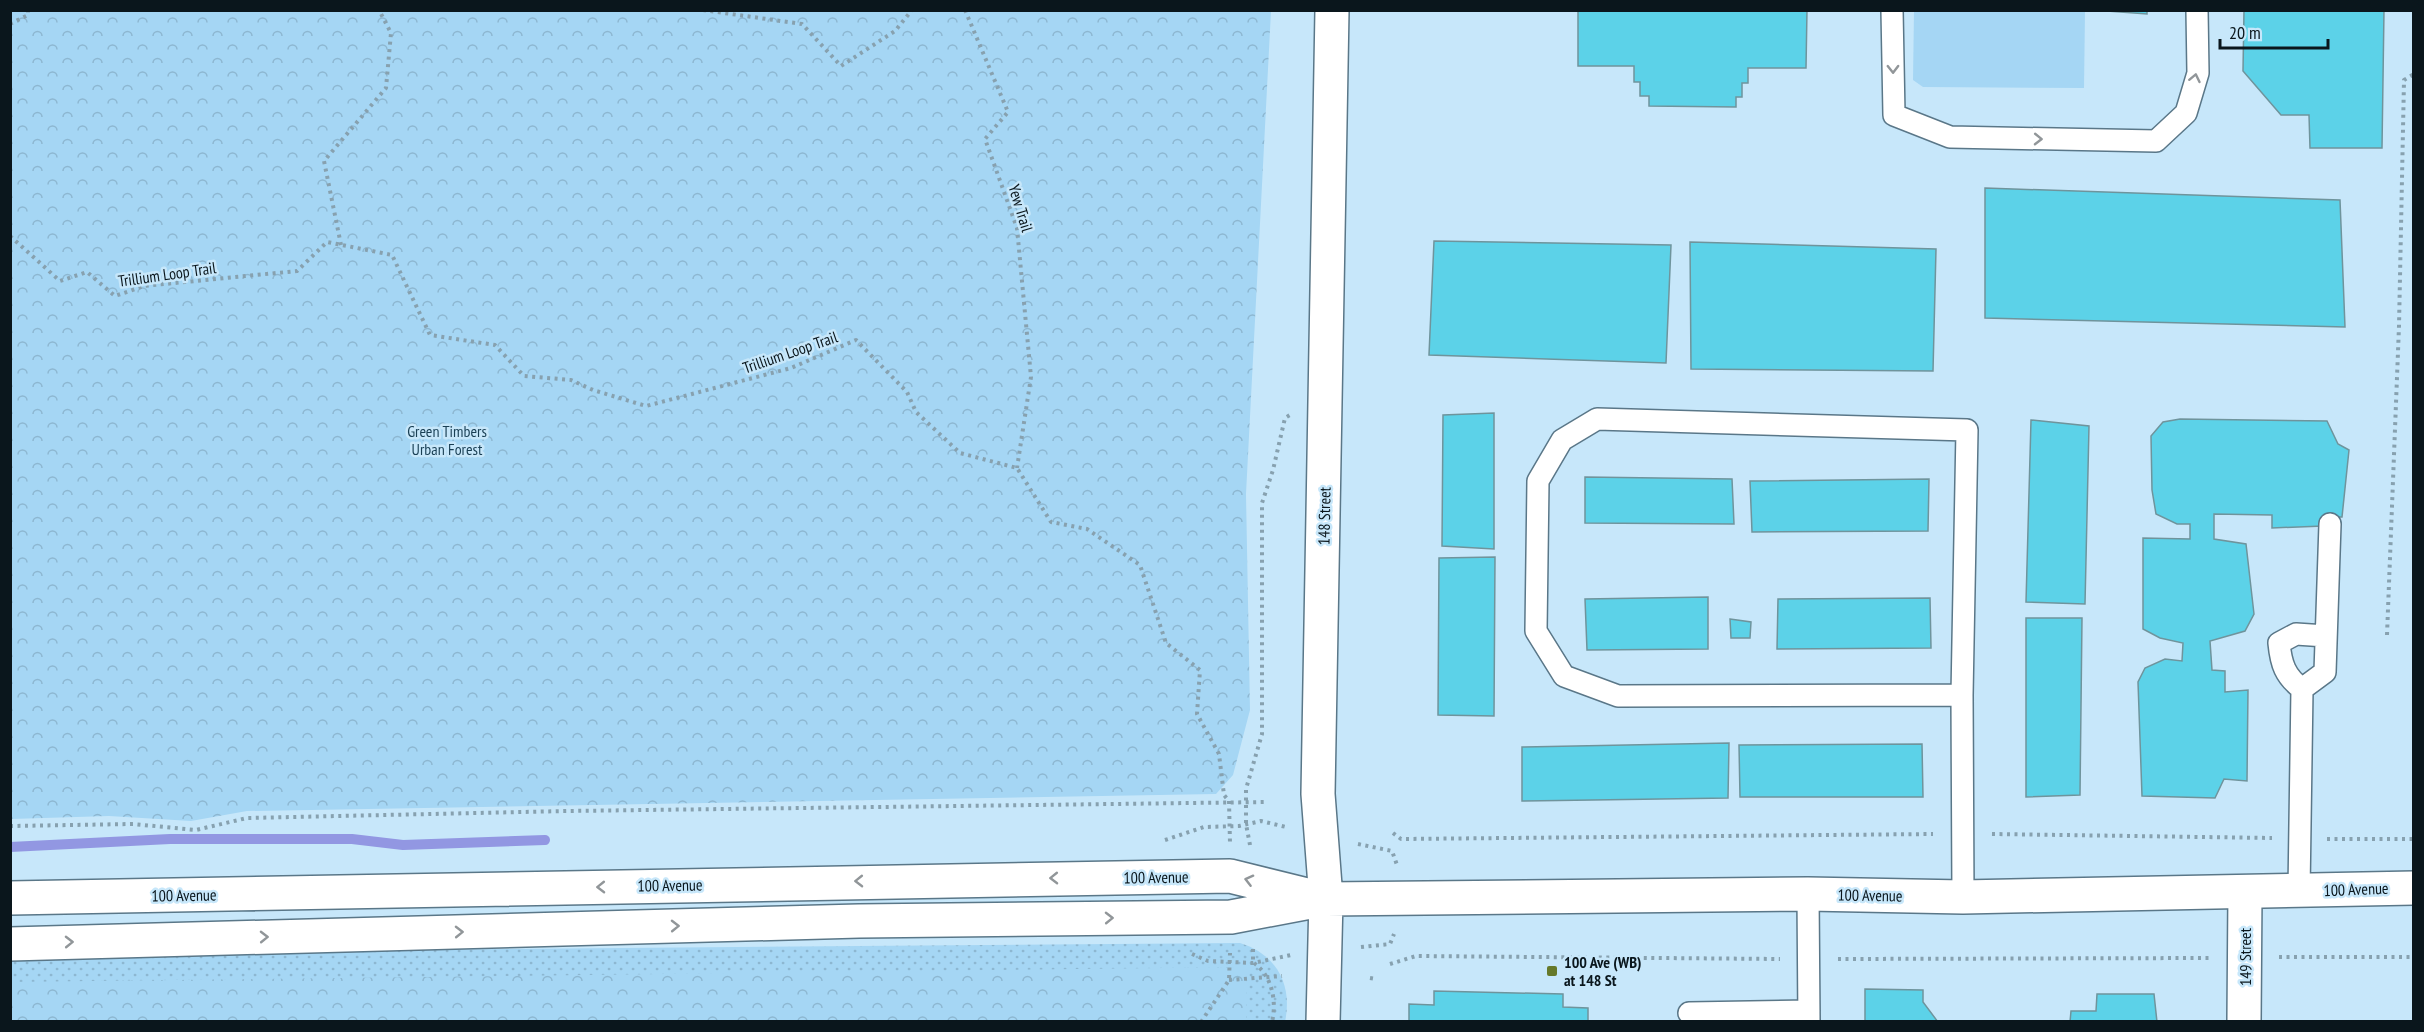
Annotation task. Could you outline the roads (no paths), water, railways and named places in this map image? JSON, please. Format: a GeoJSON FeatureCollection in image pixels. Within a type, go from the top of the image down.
{"type":"FeatureCollection","features":[{"type":"Feature","properties":{"kind":"main road","name":"148 Street"},"geometry":{"type":"LineString","coordinates":[[1323,1022],[1326,899],[1318,794],[1327,394],[1332,10]]}},
{"type":"Feature","properties":{"kind":"main road","name":"100 Avenue"},"geometry":{"type":"LineString","coordinates":[[10,898],[1230,876],[1326,899]]}},
{"type":"Feature","properties":{"kind":"main road","name":"100 Avenue"},"geometry":{"type":"LineString","coordinates":[[10,944],[859,921],[1231,917],[1326,899],[1808,894],[1963,897],[2414,888]]}},
{"type":"Feature","properties":{"kind":"main road","name":"149 Street"},"geometry":{"type":"LineString","coordinates":[[2244,1022],[2245,892]]}},
{"type":"Feature","properties":{"kind":"lane"},"geometry":{"type":"LineString","coordinates":[[1892,10],[1894,115],[1950,137],[2156,141],[2186,113],[2198,73],[2197,10]]}},
{"type":"Feature","properties":{"kind":"lane"},"geometry":{"type":"LineString","coordinates":[[1962,694],[1618,696],[1564,676],[1536,631],[1538,481],[1562,440],[1597,419],[1967,430],[1962,694],[1963,897]]}},
{"type":"Feature","properties":{"kind":"lane"},"geometry":{"type":"LineString","coordinates":[[2302,689],[2325,672],[2331,524]]}},
{"type":"Feature","properties":{"kind":"lane"},"geometry":{"type":"LineString","coordinates":[[2302,689],[2289,679],[2281,663],[2280,643],[2296,634],[2326,636]]}},
{"type":"Feature","properties":{"kind":"lane"},"geometry":{"type":"LineString","coordinates":[[2299,891],[2302,838],[2302,689]]}},
{"type":"Feature","properties":{"kind":"lane"},"geometry":{"type":"LineString","coordinates":[[1689,1012],[1809,1016],[1808,894]]}},
{"type":"Feature","properties":{"kind":"waterway"},"geometry":{"type":"LineString","coordinates":[[10,847],[170,839],[352,839],[403,845],[545,840]]}},
{"type":"Feature","properties":{"kind":"place","name":"100 Ave (WB) at 148 St"},"geometry":{"type":"Point","coordinates":[1552,971]}},
{"type":"Feature","properties":{"kind":"park label","name":"Green Timbers Urban Forest"},"geometry":{"type":"Point","coordinates":[447,440]}}]}
